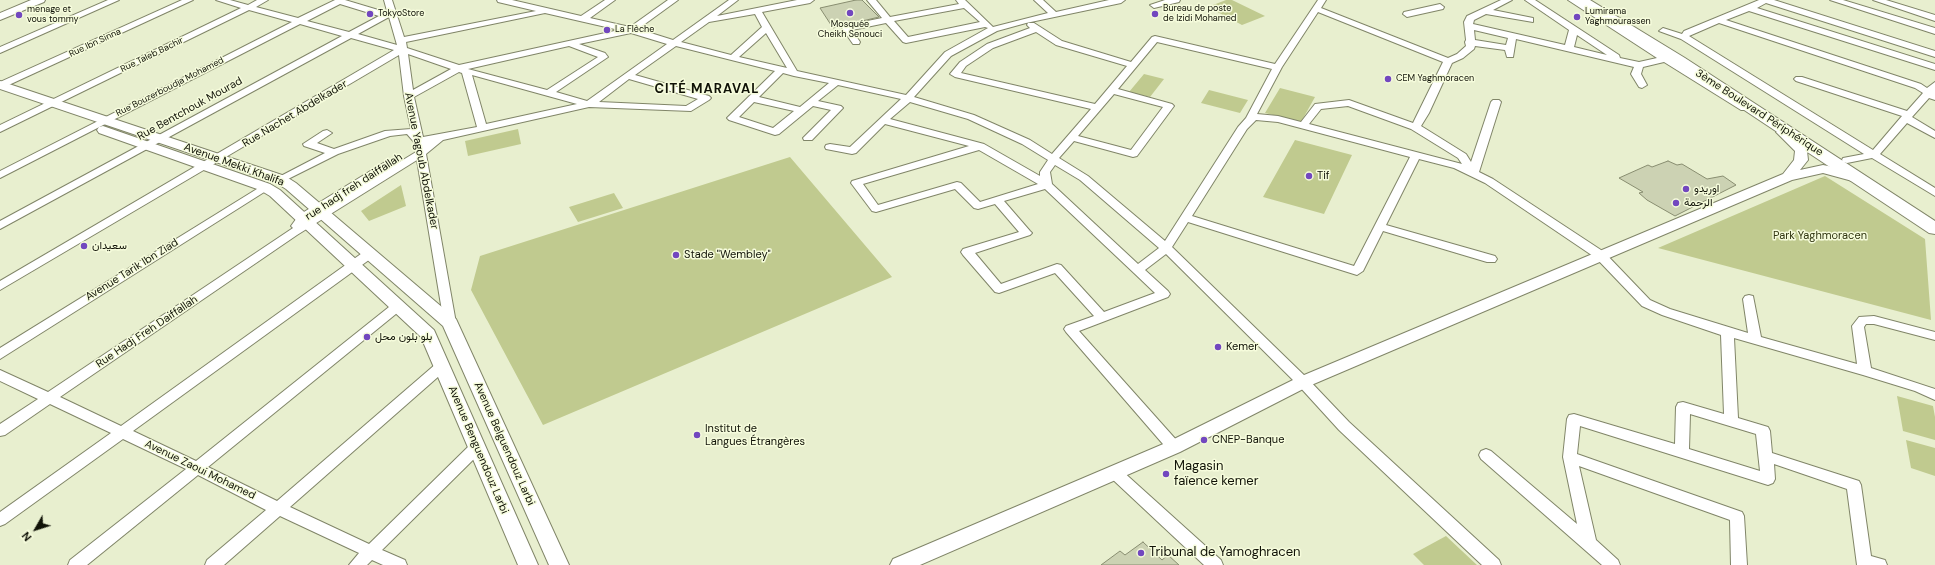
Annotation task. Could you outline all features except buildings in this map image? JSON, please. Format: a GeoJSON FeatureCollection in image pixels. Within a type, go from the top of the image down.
{"type":"FeatureCollection","features":[{"type":"Feature","properties":{"kind":"highway","name":"3ème Boulevard Périphérique"},"geometry":{"type":"LineString","coordinates":[[1581,0],[1759,113],[1935,229]]}},
{"type":"Feature","properties":{"kind":"highway","name":"3ème Boulevard Périphérique"},"geometry":{"type":"LineString","coordinates":[[1593,0],[1669,46],[1935,217]]}},
{"type":"Feature","properties":{"kind":"main road"},"geometry":{"type":"LineString","coordinates":[[0,16],[40,0]]}},
{"type":"Feature","properties":{"kind":"main road","name":"Avenue Mekki Khalifa"},"geometry":{"type":"LineString","coordinates":[[0,88],[53,103],[280,179],[291,186],[450,323]]}},
{"type":"Feature","properties":{"kind":"main road","name":"Avenue Mekki Khalifa"},"geometry":{"type":"LineString","coordinates":[[0,88],[40,109],[265,187],[275,193],[306,220],[428,334]]}},
{"type":"Feature","properties":{"kind":"main road"},"geometry":{"type":"LineString","coordinates":[[1759,113],[1794,141],[1801,151],[1800,160],[1788,177]]}},
{"type":"Feature","properties":{"kind":"main road"},"geometry":{"type":"LineString","coordinates":[[900,565],[1115,473],[1174,446],[1303,382],[1600,255],[1788,177],[1822,169],[1843,173],[1860,180]]}},
{"type":"Feature","properties":{"kind":"main road","name":"Avenue Belguendouz Larbi"},"geometry":{"type":"LineString","coordinates":[[450,323],[559,565]]}},
{"type":"Feature","properties":{"kind":"main road","name":"Avenue Benguendouz Larbi"},"geometry":{"type":"LineString","coordinates":[[428,334],[476,448],[528,565]]}},
{"type":"Feature","properties":{"kind":"street"},"geometry":{"type":"LineString","coordinates":[[0,50],[116,0]]}},
{"type":"Feature","properties":{"kind":"street","name":"Rue Ibn Sinna"},"geometry":{"type":"LineString","coordinates":[[0,88],[189,0]]}},
{"type":"Feature","properties":{"kind":"street"},"geometry":{"type":"LineString","coordinates":[[220,0],[350,35],[402,44],[462,69],[589,104],[688,108],[706,98],[628,76]]}},
{"type":"Feature","properties":{"kind":"street","name":"Rue Taleb Bachir"},"geometry":{"type":"LineString","coordinates":[[0,129],[264,0]]}},
{"type":"Feature","properties":{"kind":"street"},"geometry":{"type":"LineString","coordinates":[[321,0],[338,1],[389,14]]}},
{"type":"Feature","properties":{"kind":"street","name":"Avenue Yagoub Abdelkader"},"geometry":{"type":"LineString","coordinates":[[388,0],[389,14],[402,44],[409,96],[450,323]]}},
{"type":"Feature","properties":{"kind":"street"},"geometry":{"type":"LineString","coordinates":[[501,0],[582,20],[631,30],[674,43],[781,70],[908,98],[978,120],[1020,139],[1054,158],[1084,178],[1166,248],[1303,382],[1344,426],[1493,565]]}},
{"type":"Feature","properties":{"kind":"street"},"geometry":{"type":"LineString","coordinates":[[582,20],[611,0]]}},
{"type":"Feature","properties":{"kind":"street"},"geometry":{"type":"LineString","coordinates":[[409,96],[462,69],[631,30],[674,0]]}},
{"type":"Feature","properties":{"kind":"street"},"geometry":{"type":"LineString","coordinates":[[462,69],[482,128],[589,104],[734,0]]}},
{"type":"Feature","properties":{"kind":"street"},"geometry":{"type":"LineString","coordinates":[[706,20],[810,0]]}},
{"type":"Feature","properties":{"kind":"street"},"geometry":{"type":"LineString","coordinates":[[871,0],[906,40],[985,24]]}},
{"type":"Feature","properties":{"kind":"street"},"geometry":{"type":"LineString","coordinates":[[1038,0],[1053,14]]}},
{"type":"Feature","properties":{"kind":"street"},"geometry":{"type":"LineString","coordinates":[[1154,5],[1176,0]]}},
{"type":"Feature","properties":{"kind":"street"},"geometry":{"type":"LineString","coordinates":[[1138,270],[1166,248],[1243,127],[1250,119],[1277,67],[1322,0]]}},
{"type":"Feature","properties":{"kind":"street"},"geometry":{"type":"LineString","coordinates":[[1407,14],[1440,7],[1432,0]]}},
{"type":"Feature","properties":{"kind":"street"},"geometry":{"type":"LineString","coordinates":[[1415,127],[1424,113],[1448,61],[1467,52],[1471,47],[1469,42],[1468,22],[1470,18],[1508,0]]}},
{"type":"Feature","properties":{"kind":"street"},"geometry":{"type":"LineString","coordinates":[[1572,0],[1739,106],[1759,113]]}},
{"type":"Feature","properties":{"kind":"street"},"geometry":{"type":"LineString","coordinates":[[1684,37],[1687,33],[1720,21],[1766,0],[1935,54]]}},
{"type":"Feature","properties":{"kind":"street"},"geometry":{"type":"LineString","coordinates":[[1834,0],[1935,31]]}},
{"type":"Feature","properties":{"kind":"street"},"geometry":{"type":"LineString","coordinates":[[1877,0],[1935,18]]}},
{"type":"Feature","properties":{"kind":"street","name":"Rue Bouzerboudja Mohamed"},"geometry":{"type":"LineString","coordinates":[[0,175],[338,1]]}},
{"type":"Feature","properties":{"kind":"street"},"geometry":{"type":"LineString","coordinates":[[830,147],[852,151],[883,120],[908,98],[948,54],[994,29],[1053,14],[1114,1]]}},
{"type":"Feature","properties":{"kind":"street"},"geometry":{"type":"LineString","coordinates":[[856,42],[846,28],[963,2],[985,24],[994,29]]}},
{"type":"Feature","properties":{"kind":"street"},"geometry":{"type":"LineString","coordinates":[[1469,26],[1513,36],[1526,29],[1532,2],[1623,62]]}},
{"type":"Feature","properties":{"kind":"street"},"geometry":{"type":"LineString","coordinates":[[1749,8],[1935,67]]}},
{"type":"Feature","properties":{"kind":"street"},"geometry":{"type":"LineString","coordinates":[[1317,9],[1448,61]]}},
{"type":"Feature","properties":{"kind":"street"},"geometry":{"type":"LineString","coordinates":[[757,10],[794,73]]}},
{"type":"Feature","properties":{"kind":"street"},"geometry":{"type":"LineString","coordinates":[[402,44],[545,11]]}},
{"type":"Feature","properties":{"kind":"street"},"geometry":{"type":"LineString","coordinates":[[1486,11],[1569,49],[1639,65],[1664,58]]}},
{"type":"Feature","properties":{"kind":"street","name":"Rue Bentchouk Mourad"},"geometry":{"type":"LineString","coordinates":[[0,226],[389,14]]}},
{"type":"Feature","properties":{"kind":"street"},"geometry":{"type":"LineString","coordinates":[[1025,21],[1059,43],[1132,65]]}},
{"type":"Feature","properties":{"kind":"street"},"geometry":{"type":"LineString","coordinates":[[1720,21],[1918,86],[1932,95]]}},
{"type":"Feature","properties":{"kind":"street"},"geometry":{"type":"LineString","coordinates":[[732,58],[767,27]]}},
{"type":"Feature","properties":{"kind":"street"},"geometry":{"type":"LineString","coordinates":[[1037,29],[990,46],[963,64],[955,74],[1096,107]]}},
{"type":"Feature","properties":{"kind":"street"},"geometry":{"type":"LineString","coordinates":[[1569,49],[1574,29]]}},
{"type":"Feature","properties":{"kind":"street"},"geometry":{"type":"LineString","coordinates":[[1663,32],[1684,37],[1932,190]]}},
{"type":"Feature","properties":{"kind":"street"},"geometry":{"type":"LineString","coordinates":[[1469,42],[1510,51],[1513,36]]}},
{"type":"Feature","properties":{"kind":"street"},"geometry":{"type":"LineString","coordinates":[[1047,185],[1045,172],[1054,158],[1110,90],[1155,39],[1277,67]]}},
{"type":"Feature","properties":{"kind":"street","name":"Rue Nachet Abdelkader"},"geometry":{"type":"LineString","coordinates":[[0,286],[219,159],[402,44]]}},
{"type":"Feature","properties":{"kind":"street"},"geometry":{"type":"LineString","coordinates":[[549,93],[603,57],[602,55],[569,44]]}},
{"type":"Feature","properties":{"kind":"street"},"geometry":{"type":"LineString","coordinates":[[1639,65],[1636,74],[1642,85]]}},
{"type":"Feature","properties":{"kind":"street"},"geometry":{"type":"LineString","coordinates":[[781,70],[732,118],[775,132],[835,82]]}},
{"type":"Feature","properties":{"kind":"street"},"geometry":{"type":"LineString","coordinates":[[1799,79],[1907,116],[1935,135]]}},
{"type":"Feature","properties":{"kind":"street"},"geometry":{"type":"LineString","coordinates":[[1847,160],[1874,155],[1907,116],[1932,95],[1935,85]]}},
{"type":"Feature","properties":{"kind":"street"},"geometry":{"type":"LineString","coordinates":[[1071,137],[1132,154],[1169,106],[1110,90]]}},
{"type":"Feature","properties":{"kind":"street"},"geometry":{"type":"LineString","coordinates":[[751,98],[800,110]]}},
{"type":"Feature","properties":{"kind":"street"},"geometry":{"type":"LineString","coordinates":[[1473,173],[1496,102]]}},
{"type":"Feature","properties":{"kind":"street"},"geometry":{"type":"LineString","coordinates":[[808,138],[838,108],[811,103]]}},
{"type":"Feature","properties":{"kind":"street"},"geometry":{"type":"LineString","coordinates":[[1303,126],[1318,106],[1349,103],[1415,127],[1462,156],[1473,173]]}},
{"type":"Feature","properties":{"kind":"street"},"geometry":{"type":"LineString","coordinates":[[1250,119],[1255,117],[1278,119],[1458,166],[1489,181],[1600,255],[1646,303],[1666,312],[1727,332],[1865,371],[1920,388],[1935,395]]}},
{"type":"Feature","properties":{"kind":"street"},"geometry":{"type":"LineString","coordinates":[[883,120],[980,146],[1001,156],[1047,185],[1164,294],[1070,329],[1174,446]]}},
{"type":"Feature","properties":{"kind":"street","name":"Rue Hadj Freh Daiffallah"},"geometry":{"type":"LineString","coordinates":[[0,431],[294,233],[306,220],[419,146],[440,138],[482,128]]}},
{"type":"Feature","properties":{"kind":"street"},"geometry":{"type":"LineString","coordinates":[[280,179],[334,152],[364,141],[401,131],[409,131],[419,146]]}},
{"type":"Feature","properties":{"kind":"street"},"geometry":{"type":"LineString","coordinates":[[327,132],[308,144],[334,152]]}},
{"type":"Feature","properties":{"kind":"street"},"geometry":{"type":"LineString","coordinates":[[980,146],[856,183],[876,208],[957,185],[978,206],[1047,185]]}},
{"type":"Feature","properties":{"kind":"street"},"geometry":{"type":"LineString","coordinates":[[1185,217],[1357,271],[1416,155]]}},
{"type":"Feature","properties":{"kind":"street","name":"Avenue Tarik Ibn Ziad"},"geometry":{"type":"LineString","coordinates":[[0,354],[265,187]]}},
{"type":"Feature","properties":{"kind":"street"},"geometry":{"type":"LineString","coordinates":[[998,201],[1026,233],[967,252],[1000,288],[1057,268],[1102,317]]}},
{"type":"Feature","properties":{"kind":"street"},"geometry":{"type":"LineString","coordinates":[[1380,227],[1491,259]]}},
{"type":"Feature","properties":{"kind":"street"},"geometry":{"type":"LineString","coordinates":[[0,520],[353,264],[369,254]]}},
{"type":"Feature","properties":{"kind":"street"},"geometry":{"type":"LineString","coordinates":[[1749,299],[1755,340]]}},
{"type":"Feature","properties":{"kind":"street"},"geometry":{"type":"LineString","coordinates":[[76,565],[398,306]]}},
{"type":"Feature","properties":{"kind":"street"},"geometry":{"type":"LineString","coordinates":[[1865,371],[1858,326],[1863,320],[1874,320],[1935,336]]}},
{"type":"Feature","properties":{"kind":"street"},"geometry":{"type":"LineString","coordinates":[[1727,332],[1731,420]]}},
{"type":"Feature","properties":{"kind":"street"},"geometry":{"type":"LineString","coordinates":[[213,565],[442,366]]}},
{"type":"Feature","properties":{"kind":"street","name":"Avenue Zaoui Mohamed"},"geometry":{"type":"LineString","coordinates":[[0,376],[198,468],[277,508],[399,565]]}},
{"type":"Feature","properties":{"kind":"street"},"geometry":{"type":"LineString","coordinates":[[1589,543],[1570,457],[1574,419],[1768,479],[1763,431],[1683,406],[1682,452]]}},
{"type":"Feature","properties":{"kind":"street"},"geometry":{"type":"LineString","coordinates":[[357,565],[476,448]]}},
{"type":"Feature","properties":{"kind":"street"},"geometry":{"type":"LineString","coordinates":[[1486,455],[1589,543],[1612,565]]}},
{"type":"Feature","properties":{"kind":"street"},"geometry":{"type":"LineString","coordinates":[[1766,456],[1854,485],[1864,563],[1879,565]]}},
{"type":"Feature","properties":{"kind":"street"},"geometry":{"type":"LineString","coordinates":[[1570,457],[1737,516],[1739,565]]}},
{"type":"Feature","properties":{"kind":"street"},"geometry":{"type":"LineString","coordinates":[[1115,473],[1215,565]]}},
{"type":"Feature","properties":{"kind":"green space"},"geometry":{"type":"Polygon","coordinates":[[[1226,0],[1232,0],[1265,16],[1242,25],[1208,7],[1226,0]]]}},
{"type":"Feature","properties":{"kind":"green space"},"geometry":{"type":"Polygon","coordinates":[[[1144,74],[1164,79],[1150,97],[1129,92],[1144,74]]]}},
{"type":"Feature","properties":{"kind":"green space"},"geometry":{"type":"Polygon","coordinates":[[[1280,88],[1315,97],[1301,122],[1265,113],[1280,88]]]}},
{"type":"Feature","properties":{"kind":"green space"},"geometry":{"type":"Polygon","coordinates":[[[1209,90],[1248,100],[1240,113],[1201,103],[1209,90]]]}},
{"type":"Feature","properties":{"kind":"green space"},"geometry":{"type":"Polygon","coordinates":[[[518,129],[521,144],[468,156],[465,141],[518,129]]]}},
{"type":"Feature","properties":{"kind":"green space","name":"Tif"},"geometry":{"type":"Polygon","coordinates":[[[1295,140],[1352,155],[1324,214],[1263,197],[1295,140]]]}},
{"type":"Feature","properties":{"kind":"green space"},"geometry":{"type":"Polygon","coordinates":[[[790,157],[892,277],[543,425],[471,290],[480,256],[790,157]]]}},
{"type":"Feature","properties":{"kind":"green space","name":"Park Yaghmoracen"},"geometry":{"type":"Polygon","coordinates":[[[1825,176],[1925,239],[1931,320],[1658,248],[1825,176]]]}},
{"type":"Feature","properties":{"kind":"green space"},"geometry":{"type":"Polygon","coordinates":[[[401,185],[406,206],[369,221],[361,211],[401,185]]]}},
{"type":"Feature","properties":{"kind":"green space"},"geometry":{"type":"Polygon","coordinates":[[[614,193],[623,208],[578,222],[569,207],[614,193]]]}},
{"type":"Feature","properties":{"kind":"green space"},"geometry":{"type":"Polygon","coordinates":[[[1897,396],[1933,406],[1935,417],[1935,440],[1903,431],[1897,396]]]}},
{"type":"Feature","properties":{"kind":"green space"},"geometry":{"type":"Polygon","coordinates":[[[1906,440],[1935,448],[1935,476],[1911,468],[1906,440]]]}},
{"type":"Feature","properties":{"kind":"green space"},"geometry":{"type":"Polygon","coordinates":[[[1446,536],[1477,565],[1424,565],[1413,554],[1446,536]]]}},
{"type":"Feature","properties":{"kind":"place","name":"Mosquée Cheikh Senouci"},"geometry":{"type":"Point","coordinates":[850,13]}},
{"type":"Feature","properties":{"kind":"place","name":"TokyoStore"},"geometry":{"type":"Point","coordinates":[370,14]}},
{"type":"Feature","properties":{"kind":"place","name":"Bureau de poste de Izidi Mohamed"},"geometry":{"type":"Point","coordinates":[1155,14]}},
{"type":"Feature","properties":{"kind":"place","name":"menage et vous tommy"},"geometry":{"type":"Point","coordinates":[19,15]}},
{"type":"Feature","properties":{"kind":"place","name":"Lumirama Yaghmourassen"},"geometry":{"type":"Point","coordinates":[1577,17]}},
{"type":"Feature","properties":{"kind":"place","name":"La Flèche"},"geometry":{"type":"Point","coordinates":[607,30]}},
{"type":"Feature","properties":{"kind":"place","name":"CEM Yaghmoracen"},"geometry":{"type":"Point","coordinates":[1388,79]}},
{"type":"Feature","properties":{"kind":"place","name":"Tif"},"geometry":{"type":"Point","coordinates":[1309,176]}},
{"type":"Feature","properties":{"kind":"place","name":"اوريدو"},"geometry":{"type":"Point","coordinates":[1686,189]}},
{"type":"Feature","properties":{"kind":"place","name":"الرحمة"},"geometry":{"type":"Point","coordinates":[1676,203]}},
{"type":"Feature","properties":{"kind":"place","name":"سعيدان"},"geometry":{"type":"Point","coordinates":[84,246]}},
{"type":"Feature","properties":{"kind":"place","name":"Stade \"Wembley\""},"geometry":{"type":"Point","coordinates":[676,255]}},
{"type":"Feature","properties":{"kind":"place","name":"بلو بلون محل"},"geometry":{"type":"Point","coordinates":[367,337]}},
{"type":"Feature","properties":{"kind":"place","name":"Kemer"},"geometry":{"type":"Point","coordinates":[1218,347]}},
{"type":"Feature","properties":{"kind":"place","name":"Institut de Langues Étrangères"},"geometry":{"type":"Point","coordinates":[697,435]}},
{"type":"Feature","properties":{"kind":"place","name":"CNEP-Banque"},"geometry":{"type":"Point","coordinates":[1204,440]}},
{"type":"Feature","properties":{"kind":"place","name":"Magasin faïence kemer"},"geometry":{"type":"Point","coordinates":[1166,474]}},
{"type":"Feature","properties":{"kind":"place","name":"Tribunal de Yamoghracen"},"geometry":{"type":"Point","coordinates":[1141,553]}},
{"type":"Feature","properties":{"kind":"district","name":"CITÉ MARAVAL"},"geometry":{"type":"Point","coordinates":[707,90]}}]}
